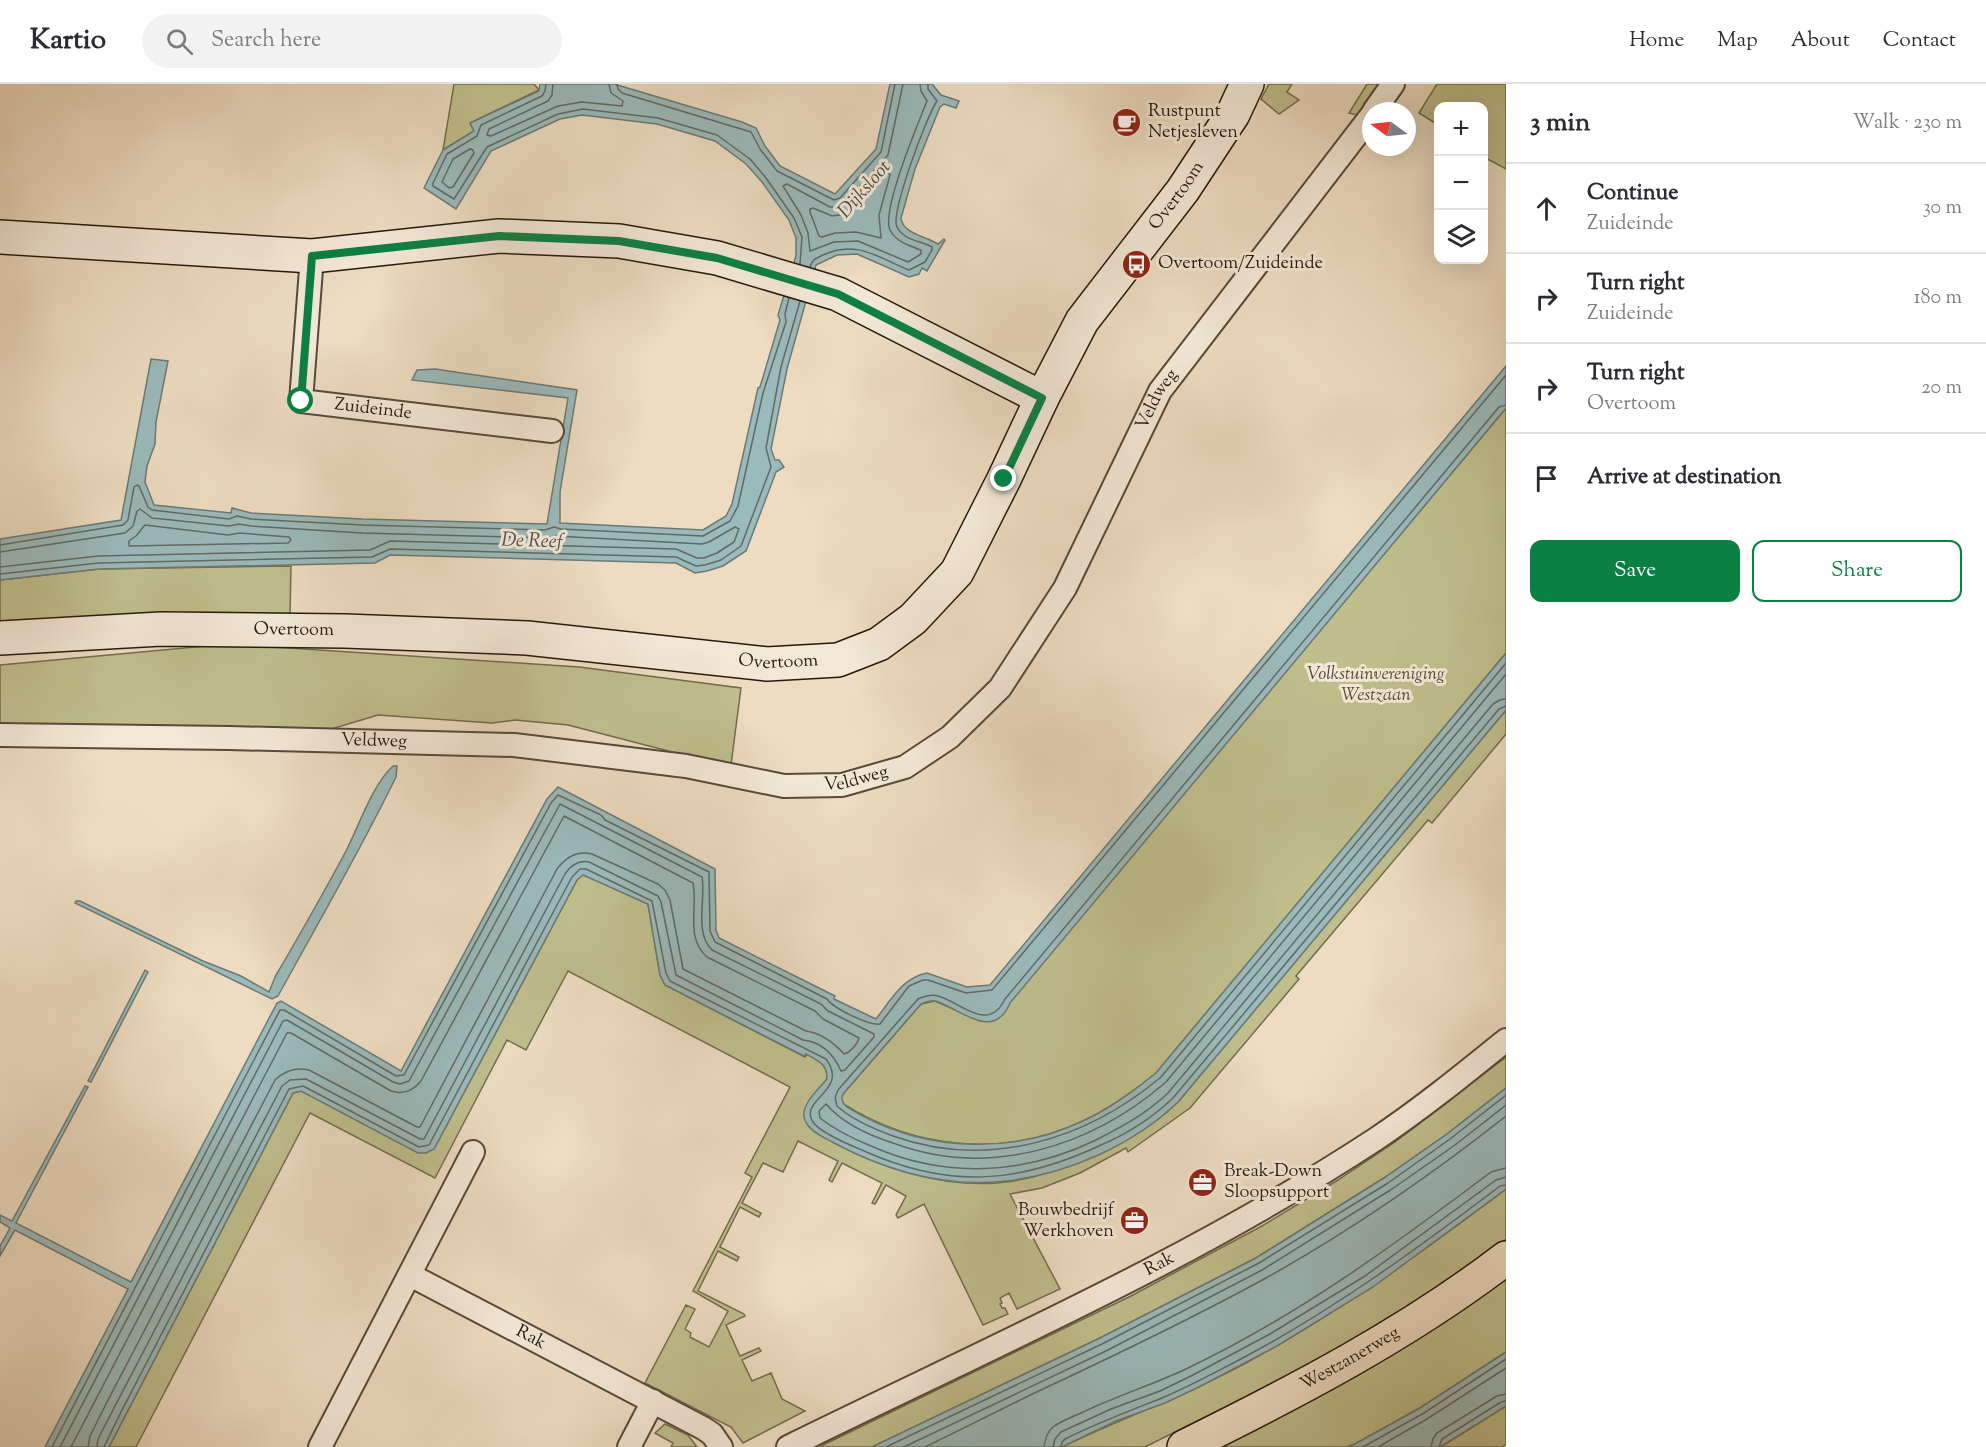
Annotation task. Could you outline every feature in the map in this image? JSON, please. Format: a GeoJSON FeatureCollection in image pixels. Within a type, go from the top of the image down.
{"type":"FeatureCollection","features":[{"type":"Feature","properties":{"kind":"main road","name":"Westzanerweg"},"geometry":{"type":"LineString","coordinates":[[1184,1447],[1341,1366],[1506,1258]]}},
{"type":"Feature","properties":{"kind":"street","name":"Overtoom"},"geometry":{"type":"LineString","coordinates":[[0,638],[161,628],[345,631],[527,638],[767,664],[838,660],[879,644],[913,619],[957,572],[1082,321],[1183,190],[1233,114],[1247,84]]}},
{"type":"Feature","properties":{"kind":"street"},"geometry":{"type":"LineString","coordinates":[[1380,102],[1393,84]]}},
{"type":"Feature","properties":{"kind":"street","name":"Veldweg"},"geometry":{"type":"LineString","coordinates":[[0,735],[514,745],[687,766],[784,786],[842,785],[905,767],[950,737],[1000,688],[1065,588],[1160,391],[1362,128]]}},
{"type":"Feature","properties":{"kind":"street"},"geometry":{"type":"LineString","coordinates":[[0,237],[312,256],[499,236],[619,241],[717,258],[838,294],[1042,398]]}},
{"type":"Feature","properties":{"kind":"street","name":"Zuideinde"},"geometry":{"type":"LineString","coordinates":[[312,256],[301,401],[552,430]]}},
{"type":"Feature","properties":{"kind":"street","name":"Rak"},"geometry":{"type":"LineString","coordinates":[[788,1447],[1104,1294],[1238,1223],[1312,1180],[1378,1137],[1506,1040]]}},
{"type":"Feature","properties":{"kind":"street"},"geometry":{"type":"LineString","coordinates":[[320,1447],[473,1152]]}},
{"type":"Feature","properties":{"kind":"street","name":"Rak"},"geometry":{"type":"LineString","coordinates":[[410,1275],[703,1428],[712,1434],[721,1447]]}},
{"type":"Feature","properties":{"kind":"street"},"geometry":{"type":"LineString","coordinates":[[629,1447],[653,1401]]}},
{"type":"Feature","properties":{"kind":"green space"},"geometry":{"type":"Polygon","coordinates":[[[454,84],[534,84],[539,90],[470,123],[474,131],[443,150],[454,84]]]}},
{"type":"Feature","properties":{"kind":"green space"},"geometry":{"type":"Polygon","coordinates":[[[1269,84],[1292,84],[1287,92],[1299,100],[1279,114],[1261,99],[1269,84]]]}},
{"type":"Feature","properties":{"kind":"green space"},"geometry":{"type":"Polygon","coordinates":[[[1367,84],[1380,84],[1367,102],[1362,102],[1362,108],[1357,115],[1349,113],[1367,84]]]}},
{"type":"Feature","properties":{"kind":"green space"},"geometry":{"type":"Polygon","coordinates":[[[1437,84],[1506,84],[1506,169],[1488,159],[1488,102],[1434,102],[1434,122],[1419,113],[1437,84]]]}},
{"type":"Feature","properties":{"kind":"green space","name":"Volkstuinvereniging Westzaan"},"geometry":{"type":"Polygon","coordinates":[[[1506,408],[1506,653],[1156,1073],[1103,1111],[1083,1121],[1053,1133],[992,1144],[961,1144],[899,1131],[870,1119],[842,1103],[843,1094],[921,1004],[935,1001],[980,1021],[995,1019],[1003,1014],[1009,1003],[1506,408]]]}},
{"type":"Feature","properties":{"kind":"green space"},"geometry":{"type":"Polygon","coordinates":[[[291,566],[290,616],[0,623],[0,580],[99,569],[291,566]]]}},
{"type":"Feature","properties":{"kind":"green space"},"geometry":{"type":"Polygon","coordinates":[[[228,644],[579,667],[741,688],[731,765],[711,762],[568,725],[515,720],[492,723],[378,715],[318,733],[0,733],[0,665],[228,644]]]}},
{"type":"Feature","properties":{"kind":"green space"},"geometry":{"type":"Polygon","coordinates":[[[1506,710],[1506,734],[1432,823],[1428,820],[1296,976],[1299,979],[1190,1108],[1128,1152],[1126,1148],[1080,1173],[1042,1188],[1010,1194],[1060,1289],[1017,1309],[1009,1293],[1000,1298],[1002,1308],[1005,1308],[1008,1314],[983,1325],[924,1204],[898,1218],[896,1215],[906,1196],[886,1185],[875,1204],[872,1203],[882,1183],[842,1163],[832,1182],[829,1180],[838,1161],[798,1141],[783,1172],[763,1163],[742,1203],[761,1213],[759,1217],[740,1207],[720,1247],[739,1257],[737,1261],[718,1251],[698,1291],[744,1314],[745,1316],[726,1325],[740,1356],[759,1348],[761,1351],[742,1360],[752,1381],[771,1373],[782,1399],[805,1411],[743,1443],[731,1427],[645,1383],[686,1305],[695,1309],[685,1329],[691,1333],[690,1337],[709,1347],[728,1311],[693,1291],[752,1177],[745,1173],[790,1087],[568,971],[526,1050],[507,1040],[435,1178],[310,1113],[136,1447],[109,1447],[293,1093],[301,1091],[434,1149],[577,880],[583,874],[648,904],[660,975],[665,985],[805,1057],[807,1054],[822,1063],[827,1079],[808,1104],[805,1118],[814,1131],[863,1156],[916,1175],[944,1181],[1000,1183],[1043,1174],[1112,1147],[1140,1132],[1178,1102],[1506,710]]]}},
{"type":"Feature","properties":{"kind":"green space"},"geometry":{"type":"Polygon","coordinates":[[[1506,1057],[1506,1088],[1447,1134],[1384,1178],[1256,1258],[1100,1338],[872,1447],[819,1447],[1131,1296],[1262,1226],[1395,1142],[1506,1057]]]}},
{"type":"Feature","properties":{"kind":"green space"},"geometry":{"type":"Polygon","coordinates":[[[1506,1189],[1506,1239],[1397,1314],[1301,1369],[1145,1447],[1062,1447],[1199,1386],[1279,1345],[1378,1281],[1506,1189]]]}},
{"type":"Feature","properties":{"kind":"green space"},"geometry":{"type":"Polygon","coordinates":[[[1506,1279],[1506,1352],[1420,1408],[1347,1447],[1218,1447],[1490,1290],[1506,1279]]]}},
{"type":"Feature","properties":{"kind":"green space"},"geometry":{"type":"Polygon","coordinates":[[[1506,1406],[1506,1444],[1502,1447],[1441,1447],[1506,1406]]]}},
{"type":"Feature","properties":{"kind":"green space"},"geometry":{"type":"Polygon","coordinates":[[[665,1424],[688,1435],[697,1447],[671,1447],[673,1443],[655,1433],[665,1424]]]}},
{"type":"Feature","properties":{"kind":"water"},"geometry":{"type":"Polygon","coordinates":[[[540,84],[614,84],[742,122],[756,128],[765,146],[780,166],[835,194],[876,149],[890,84],[932,84],[941,95],[959,101],[956,108],[944,104],[940,107],[915,169],[901,218],[906,228],[915,234],[938,244],[945,240],[927,271],[922,268],[919,274],[909,277],[857,254],[837,255],[816,265],[787,369],[771,449],[775,460],[779,460],[784,467],[776,472],[746,551],[723,566],[695,573],[676,563],[390,555],[375,563],[99,569],[0,580],[0,539],[121,520],[151,359],[168,361],[156,422],[155,444],[147,466],[145,482],[154,505],[231,513],[232,508],[251,513],[362,519],[547,524],[568,398],[412,380],[417,370],[435,369],[577,390],[560,492],[560,523],[703,530],[726,516],[732,504],[758,388],[780,320],[778,315],[796,256],[796,238],[789,220],[746,164],[715,141],[657,124],[582,115],[560,119],[491,151],[456,209],[424,188],[443,150],[474,131],[470,123],[539,91],[540,84]]]}},
{"type":"Feature","properties":{"kind":"water"},"geometry":{"type":"Polygon","coordinates":[[[1506,366],[1506,408],[1010,1003],[1003,1015],[994,1021],[985,1022],[935,1001],[921,1004],[843,1094],[842,1098],[844,1104],[850,1109],[887,1127],[943,1142],[972,1144],[1028,1139],[1056,1132],[1103,1111],[1121,1099],[1156,1073],[1506,653],[1506,710],[1178,1102],[1141,1132],[1098,1155],[1053,1172],[984,1183],[917,1175],[854,1153],[812,1130],[804,1117],[812,1096],[827,1079],[824,1066],[814,1058],[806,1054],[804,1056],[665,985],[660,975],[648,904],[583,875],[577,880],[434,1149],[426,1153],[418,1153],[301,1091],[293,1093],[109,1447],[45,1447],[128,1289],[15,1230],[0,1256],[0,1246],[10,1228],[0,1222],[0,1215],[12,1221],[85,1086],[88,1087],[16,1223],[131,1282],[277,1003],[281,1001],[401,1071],[547,799],[558,787],[715,869],[716,930],[719,938],[876,1019],[904,985],[927,973],[967,987],[990,985],[1506,366]]]}},
{"type":"Feature","properties":{"kind":"water"},"geometry":{"type":"Polygon","coordinates":[[[393,766],[397,766],[396,777],[368,832],[278,996],[272,999],[75,903],[80,901],[203,961],[241,976],[269,992],[275,977],[346,851],[372,795],[393,766]]]}},
{"type":"Feature","properties":{"kind":"water"},"geometry":{"type":"Polygon","coordinates":[[[145,970],[148,972],[91,1082],[88,1081],[145,970]]]}},
{"type":"Feature","properties":{"kind":"water"},"geometry":{"type":"Polygon","coordinates":[[[1506,1088],[1506,1189],[1373,1287],[1277,1346],[1165,1403],[1116,1421],[1062,1447],[872,1447],[1100,1338],[1256,1258],[1384,1178],[1447,1134],[1506,1088]]]}},
{"type":"Feature","properties":{"kind":"water"},"geometry":{"type":"Polygon","coordinates":[[[1506,1352],[1506,1406],[1440,1447],[1347,1447],[1420,1408],[1506,1352]]]}},
{"type":"Feature","properties":{"kind":"place","name":"Rustpunt Netjesleven"},"geometry":{"type":"Point","coordinates":[1127,122]}},
{"type":"Feature","properties":{"kind":"place","name":"Overtoom/Zuideinde"},"geometry":{"type":"Point","coordinates":[1137,264]}},
{"type":"Feature","properties":{"kind":"place","name":"Break-Down Sloopsupport"},"geometry":{"type":"Point","coordinates":[1203,1182]}},
{"type":"Feature","properties":{"kind":"place","name":"Bouwbedrijf Werkhoven"},"geometry":{"type":"Point","coordinates":[1135,1221]}},
{"type":"Feature","properties":{"kind":"route"},"geometry":{"type":"LineString","coordinates":[[301,401],[312,256],[499,236],[619,241],[717,258],[838,294],[1042,398],[1004,479]]}},
{"type":"Feature","properties":{"kind":"water label","name":"Dijksloot"},"geometry":{"type":"Point","coordinates":[865,190]}},
{"type":"Feature","properties":{"kind":"water label","name":"De Reef"},"geometry":{"type":"Point","coordinates":[532,542]}}]}
